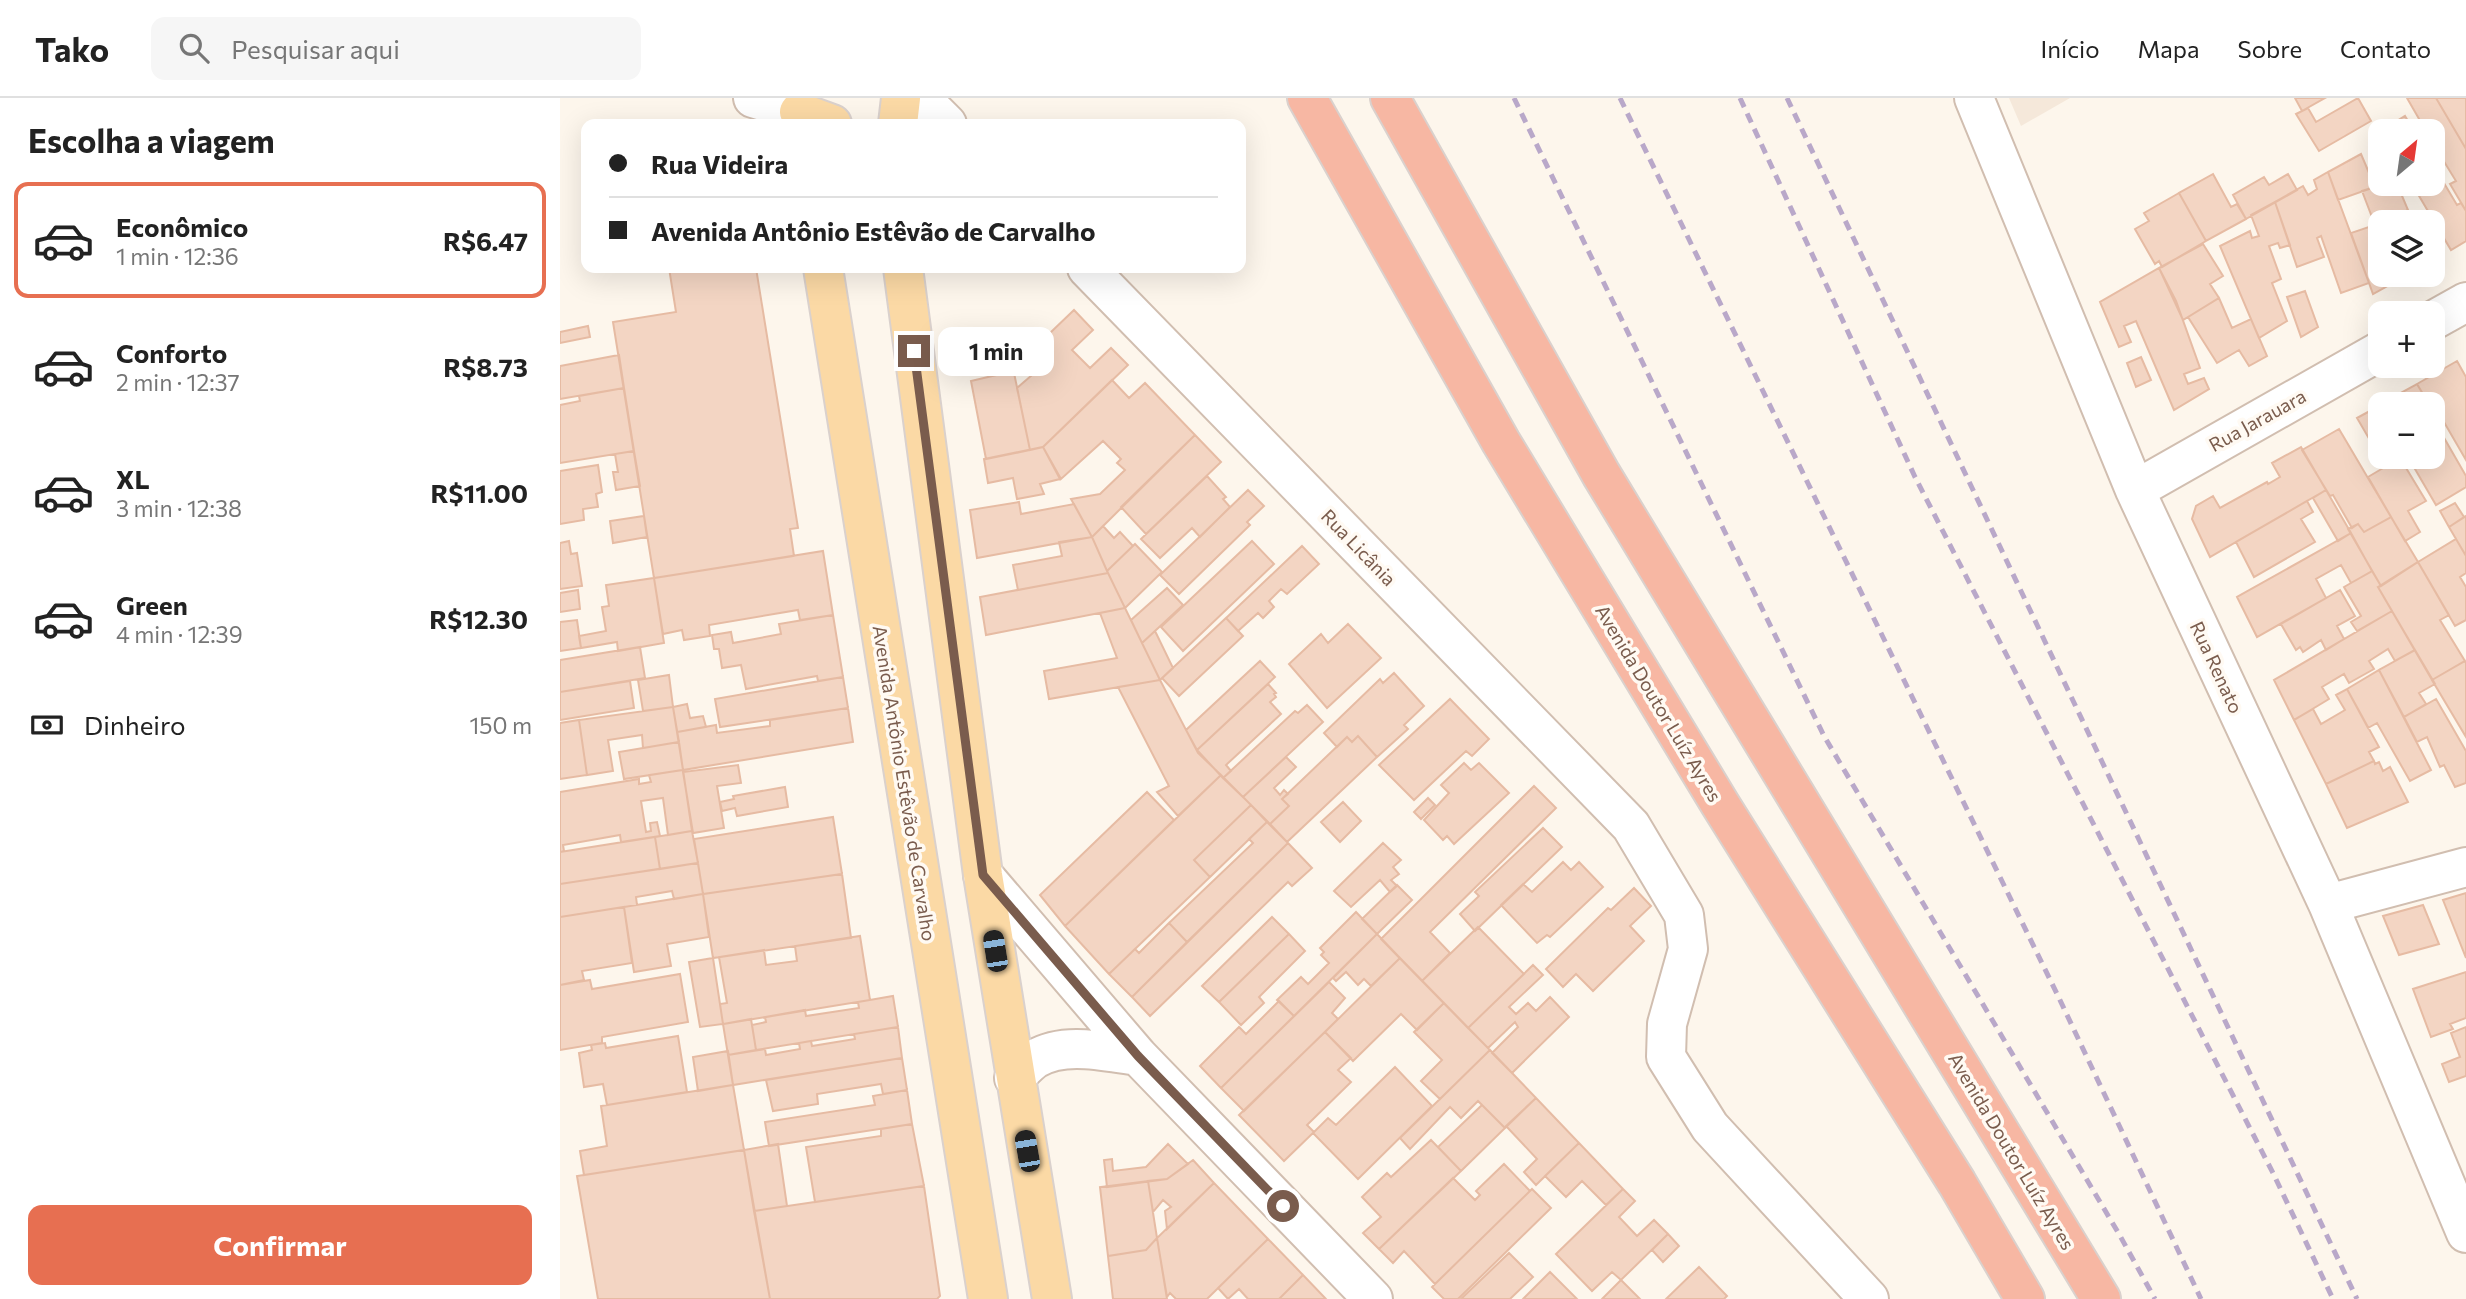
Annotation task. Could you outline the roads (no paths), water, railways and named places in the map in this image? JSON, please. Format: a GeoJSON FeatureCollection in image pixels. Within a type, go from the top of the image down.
{"type":"FeatureCollection","features":[{"type":"Feature","properties":{"kind":"highway","name":"Avenida Doutor Luíz Ayres"},"geometry":{"type":"LineString","coordinates":[[1307,98],[1502,442],[1720,804],[1957,1183],[2025,1299]]}},
{"type":"Feature","properties":{"kind":"highway","name":"Avenida Doutor Luíz Ayres"},"geometry":{"type":"LineString","coordinates":[[1390,98],[1601,474],[2101,1299]]}},
{"type":"Feature","properties":{"kind":"main road"},"geometry":{"type":"LineString","coordinates":[[899,119],[901,98]]}},
{"type":"Feature","properties":{"kind":"main road","name":"Avenida Antônio Estêvão de Carvalho"},"geometry":{"type":"LineString","coordinates":[[824,273],[988,1299]]}},
{"type":"Feature","properties":{"kind":"main road"},"geometry":{"type":"LineString","coordinates":[[904,273],[983,875],[1052,1299]]}},
{"type":"Feature","properties":{"kind":"street"},"geometry":{"type":"LineString","coordinates":[[753,98],[807,115]]}},
{"type":"Feature","properties":{"kind":"street"},"geometry":{"type":"LineString","coordinates":[[921,98],[942,119]]}},
{"type":"Feature","properties":{"kind":"street","name":"Rua Renato"},"geometry":{"type":"LineString","coordinates":[[1974,98],[2135,490],[2328,904],[2466,1233]]}},
{"type":"Feature","properties":{"kind":"street","name":"Rua Licânia"},"geometry":{"type":"LineString","coordinates":[[1092,273],[1631,826],[1685,915],[1688,949],[1667,1024],[1666,1057],[1710,1127],[1869,1299]]}},
{"type":"Feature","properties":{"kind":"street"},"geometry":{"type":"LineString","coordinates":[[2445,314],[2466,302]]}},
{"type":"Feature","properties":{"kind":"street","name":"Rua Jarauara"},"geometry":{"type":"LineString","coordinates":[[2135,490],[2368,358]]}},
{"type":"Feature","properties":{"kind":"street"},"geometry":{"type":"LineString","coordinates":[[2328,904],[2466,867]]}},
{"type":"Feature","properties":{"kind":"street"},"geometry":{"type":"LineString","coordinates":[[983,875],[1138,1056],[1373,1299]]}},
{"type":"Feature","properties":{"kind":"street"},"geometry":{"type":"LineString","coordinates":[[1014,1078],[1035,1058],[1064,1050],[1084,1049],[1138,1056]]}},
{"type":"Feature","properties":{"kind":"railway"},"geometry":{"type":"LineString","coordinates":[[1514,98],[1824,736],[2155,1299]]}},
{"type":"Feature","properties":{"kind":"railway"},"geometry":{"type":"LineString","coordinates":[[1620,98],[2059,998],[2201,1299]]}},
{"type":"Feature","properties":{"kind":"railway"},"geometry":{"type":"LineString","coordinates":[[1740,98],[1915,477],[2273,1173],[2333,1299]]}},
{"type":"Feature","properties":{"kind":"railway"},"geometry":{"type":"LineString","coordinates":[[1787,98],[2357,1299]]}}]}
